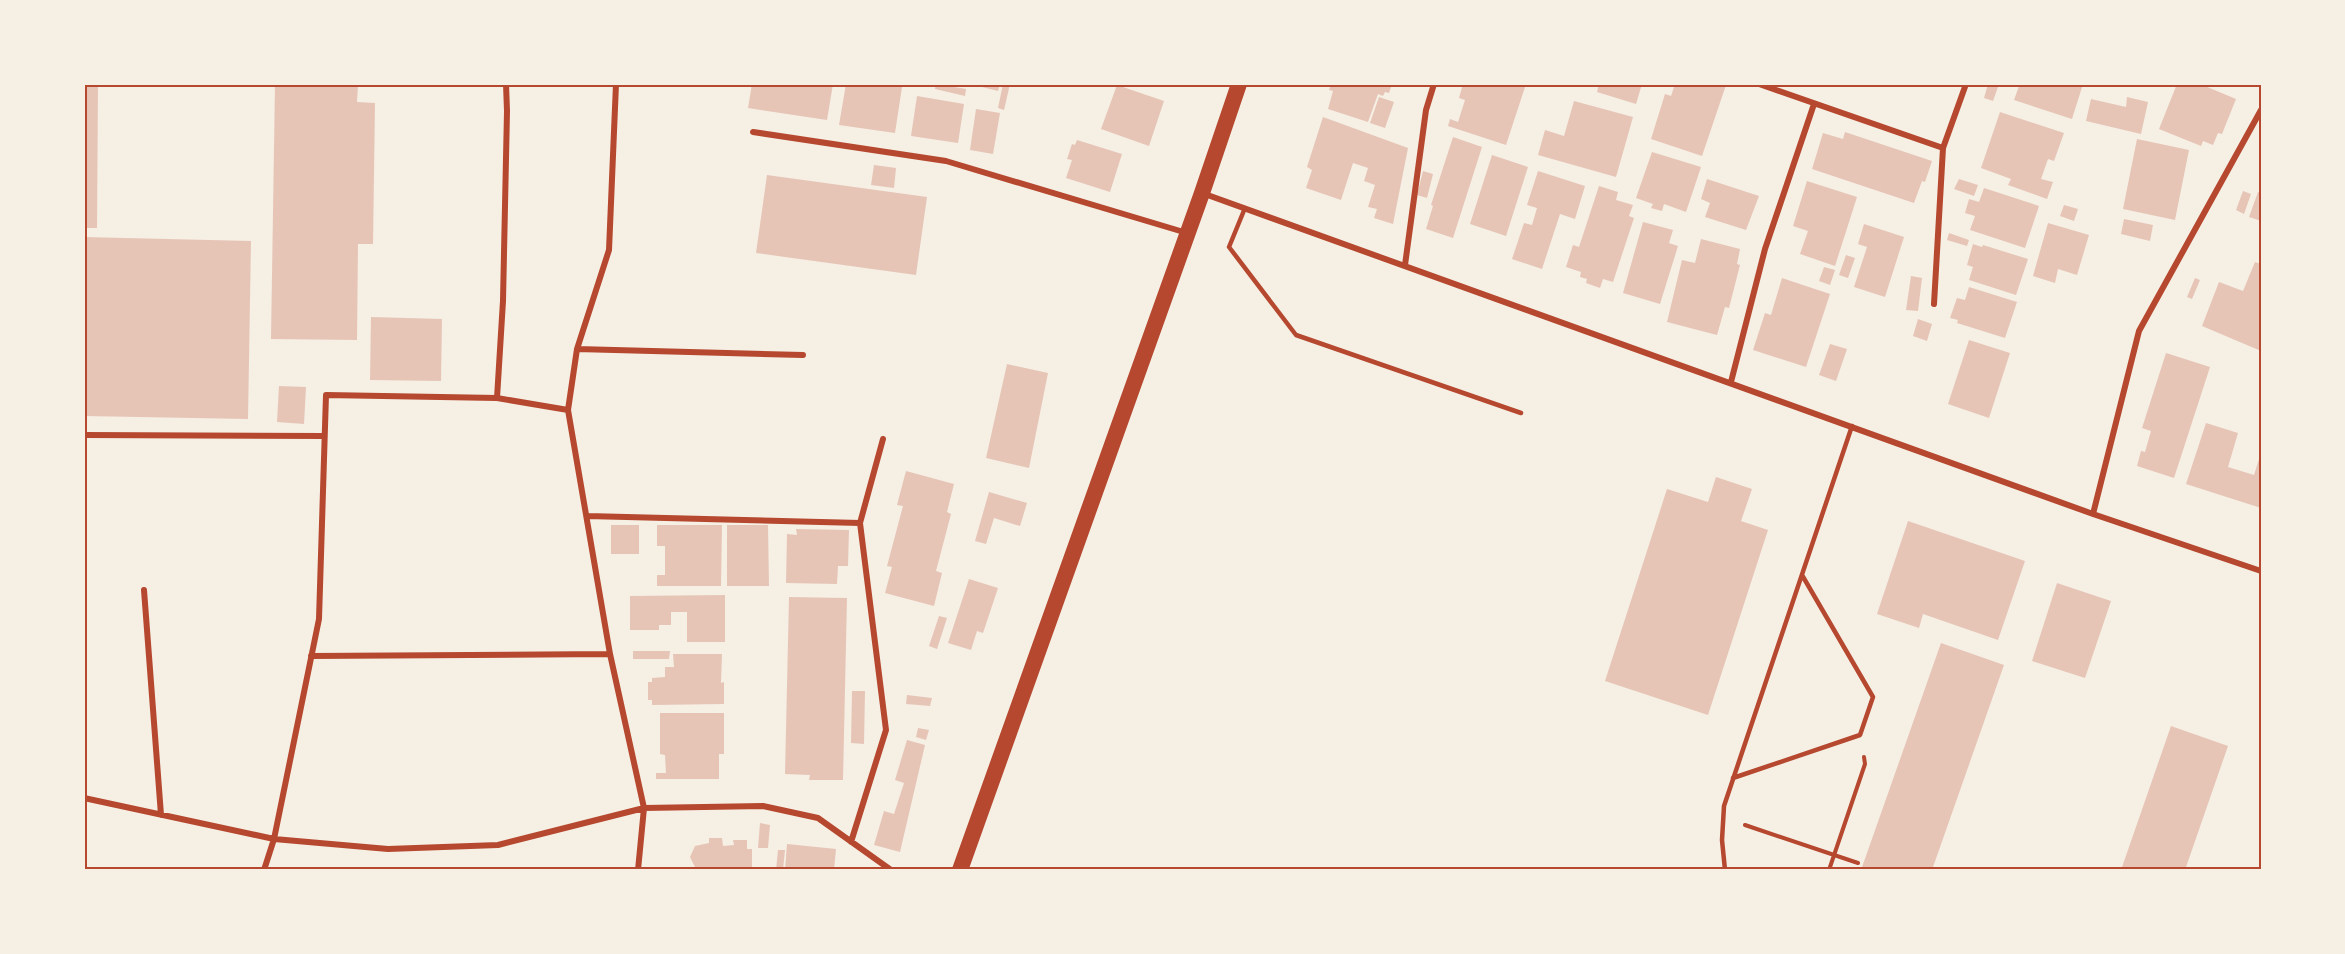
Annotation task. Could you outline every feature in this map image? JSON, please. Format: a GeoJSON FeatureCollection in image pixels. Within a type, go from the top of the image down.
{"type":"FeatureCollection","features":[{"type":"Feature","properties":{"kind":"highway"},"geometry":{"type":"LineString","coordinates":[[960,870],[1239,84]]}},
{"type":"Feature","properties":{"kind":"street"},"geometry":{"type":"LineString","coordinates":[[497,398],[503,301],[506,84]]}},
{"type":"Feature","properties":{"kind":"street"},"geometry":{"type":"LineString","coordinates":[[616,84],[609,250],[577,349],[568,410],[610,654],[644,808],[638,870]]}},
{"type":"Feature","properties":{"kind":"street"},"geometry":{"type":"LineString","coordinates":[[1405,266],[1426,110],[1434,84]]}},
{"type":"Feature","properties":{"kind":"street"},"geometry":{"type":"LineString","coordinates":[[1760,84],[1943,148]]}},
{"type":"Feature","properties":{"kind":"street"},"geometry":{"type":"LineString","coordinates":[[1934,304],[1943,148],[1966,84]]}},
{"type":"Feature","properties":{"kind":"street"},"geometry":{"type":"LineString","coordinates":[[1731,382],[1765,249],[1814,104]]}},
{"type":"Feature","properties":{"kind":"street"},"geometry":{"type":"LineString","coordinates":[[2093,514],[2139,331],[2261,110]]}},
{"type":"Feature","properties":{"kind":"street"},"geometry":{"type":"LineString","coordinates":[[753,132],[946,161],[1187,233]]}},
{"type":"Feature","properties":{"kind":"street"},"geometry":{"type":"LineString","coordinates":[[1202,193],[2093,514],[2261,571]]}},
{"type":"Feature","properties":{"kind":"street"},"geometry":{"type":"LineString","coordinates":[[577,349],[803,355]]}},
{"type":"Feature","properties":{"kind":"street"},"geometry":{"type":"LineString","coordinates":[[264,870],[274,839],[319,619],[326,395],[497,398],[568,410]]}},
{"type":"Feature","properties":{"kind":"street"},"geometry":{"type":"LineString","coordinates":[[84,435],[324,436]]}},
{"type":"Feature","properties":{"kind":"street"},"geometry":{"type":"LineString","coordinates":[[851,842],[886,730],[860,523],[883,440]]}},
{"type":"Feature","properties":{"kind":"street"},"geometry":{"type":"LineString","coordinates":[[587,516],[860,523]]}},
{"type":"Feature","properties":{"kind":"street"},"geometry":{"type":"LineString","coordinates":[[144,590],[161,815]]}},
{"type":"Feature","properties":{"kind":"street"},"geometry":{"type":"LineString","coordinates":[[311,656],[610,654]]}},
{"type":"Feature","properties":{"kind":"street"},"geometry":{"type":"LineString","coordinates":[[84,798],[274,839],[388,849],[498,845],[644,808],[763,806],[818,818],[891,870]]}},
{"type":"Feature","properties":{"kind":"lane"},"geometry":{"type":"LineString","coordinates":[[1245,208],[1229,247],[1296,335],[1521,413]]}},
{"type":"Feature","properties":{"kind":"lane"},"geometry":{"type":"LineString","coordinates":[[1725,870],[1722,840],[1724,806],[1852,426]]}},
{"type":"Feature","properties":{"kind":"lane"},"geometry":{"type":"LineString","coordinates":[[1733,778],[1860,735],[1873,697],[1802,575]]}},
{"type":"Feature","properties":{"kind":"path"},"geometry":{"type":"LineString","coordinates":[[1829,870],[1865,764],[1860,735]]}},
{"type":"Feature","properties":{"kind":"path"},"geometry":{"type":"LineString","coordinates":[[1723,818],[1858,862]]}},
{"type":"Feature","properties":{"kind":"building"},"geometry":{"type":"Polygon","coordinates":[[[84,84],[98,84],[97,228],[84,228],[84,84]]]}},
{"type":"Feature","properties":{"kind":"building"},"geometry":{"type":"Polygon","coordinates":[[[275,84],[358,84],[357,102],[375,103],[373,244],[358,244],[357,340],[271,339],[275,84]]]}},
{"type":"Feature","properties":{"kind":"building"},"geometry":{"type":"Polygon","coordinates":[[[752,84],[833,84],[827,120],[748,108],[752,84]]]}},
{"type":"Feature","properties":{"kind":"building"},"geometry":{"type":"Polygon","coordinates":[[[846,84],[883,84],[902,87],[895,133],[839,125],[846,84]]]}},
{"type":"Feature","properties":{"kind":"building"},"geometry":{"type":"Polygon","coordinates":[[[936,84],[966,89],[965,96],[935,89],[936,84]]]}},
{"type":"Feature","properties":{"kind":"building"},"geometry":{"type":"Polygon","coordinates":[[[970,84],[1000,84],[998,91],[970,84]]]}},
{"type":"Feature","properties":{"kind":"building"},"geometry":{"type":"Polygon","coordinates":[[[1003,84],[1010,84],[1004,110],[998,108],[1003,84]]]}},
{"type":"Feature","properties":{"kind":"building"},"geometry":{"type":"Polygon","coordinates":[[[1331,84],[1392,84],[1389,93],[1385,92],[1383,96],[1378,94],[1368,122],[1328,109],[1333,91],[1329,90],[1331,84]]]}},
{"type":"Feature","properties":{"kind":"building"},"geometry":{"type":"Polygon","coordinates":[[[1463,84],[1526,84],[1506,145],[1448,126],[1450,119],[1458,122],[1465,100],[1459,98],[1463,84]]]}},
{"type":"Feature","properties":{"kind":"building"},"geometry":{"type":"Polygon","coordinates":[[[1599,84],[1642,84],[1636,104],[1597,92],[1599,84]]]}},
{"type":"Feature","properties":{"kind":"building"},"geometry":{"type":"Polygon","coordinates":[[[1675,84],[1726,85],[1702,156],[1651,139],[1665,94],[1671,96],[1675,84]]]}},
{"type":"Feature","properties":{"kind":"building"},"geometry":{"type":"Polygon","coordinates":[[[1988,84],[1999,84],[1993,101],[1984,98],[1988,84]]]}},
{"type":"Feature","properties":{"kind":"building"},"geometry":{"type":"Polygon","coordinates":[[[2014,84],[2083,84],[2072,119],[2014,100],[2019,86],[2014,84]]]}},
{"type":"Feature","properties":{"kind":"building"},"geometry":{"type":"Polygon","coordinates":[[[2177,84],[2200,84],[2236,99],[2222,134],[2218,133],[2213,145],[2203,141],[2201,146],[2159,129],[2177,84]]]}},
{"type":"Feature","properties":{"kind":"building"},"geometry":{"type":"Polygon","coordinates":[[[1117,85],[1164,101],[1149,146],[1101,129],[1117,85]]]}},
{"type":"Feature","properties":{"kind":"building"},"geometry":{"type":"Polygon","coordinates":[[[917,96],[964,104],[958,143],[911,136],[917,96]]]}},
{"type":"Feature","properties":{"kind":"building"},"geometry":{"type":"Polygon","coordinates":[[[1379,97],[1394,102],[1385,128],[1370,123],[1379,97]]]}},
{"type":"Feature","properties":{"kind":"building"},"geometry":{"type":"Polygon","coordinates":[[[2127,97],[2148,102],[2141,134],[2086,121],[2091,99],[2126,107],[2127,97]]]}},
{"type":"Feature","properties":{"kind":"building"},"geometry":{"type":"Polygon","coordinates":[[[1574,101],[1633,117],[1616,177],[1538,155],[1545,130],[1564,136],[1574,101]]]}},
{"type":"Feature","properties":{"kind":"building"},"geometry":{"type":"Polygon","coordinates":[[[976,109],[1000,113],[993,154],[970,150],[976,109]]]}},
{"type":"Feature","properties":{"kind":"building"},"geometry":{"type":"Polygon","coordinates":[[[2000,112],[2064,133],[2054,161],[2048,159],[2041,179],[2053,182],[2047,199],[2008,185],[2011,179],[1981,168],[2000,112]]]}},
{"type":"Feature","properties":{"kind":"building"},"geometry":{"type":"Polygon","coordinates":[[[1323,117],[1408,148],[1393,224],[1374,218],[1377,209],[1368,207],[1375,185],[1364,181],[1368,168],[1353,163],[1341,200],[1306,188],[1312,170],[1307,167],[1323,117]]]}},
{"type":"Feature","properties":{"kind":"building"},"geometry":{"type":"Polygon","coordinates":[[[1845,132],[1932,161],[1925,182],[1922,181],[1914,203],[1812,169],[1823,133],[1843,139],[1845,132]]]}},
{"type":"Feature","properties":{"kind":"building"},"geometry":{"type":"Polygon","coordinates":[[[1453,137],[1482,147],[1453,238],[1426,229],[1433,206],[1431,205],[1453,137]]]}},
{"type":"Feature","properties":{"kind":"building"},"geometry":{"type":"Polygon","coordinates":[[[2137,139],[2189,150],[2175,220],[2123,209],[2137,139]]]}},
{"type":"Feature","properties":{"kind":"building"},"geometry":{"type":"Polygon","coordinates":[[[1077,140],[1122,154],[1110,192],[1066,178],[1072,160],[1067,159],[1072,144],[1075,145],[1077,140]]]}},
{"type":"Feature","properties":{"kind":"building"},"geometry":{"type":"Polygon","coordinates":[[[1652,152],[1701,167],[1686,212],[1664,204],[1662,211],[1651,208],[1653,204],[1636,198],[1652,152]]]}},
{"type":"Feature","properties":{"kind":"building"},"geometry":{"type":"Polygon","coordinates":[[[1492,155],[1528,167],[1506,236],[1470,224],[1492,155]]]}},
{"type":"Feature","properties":{"kind":"building"},"geometry":{"type":"Polygon","coordinates":[[[874,165],[896,168],[894,188],[871,185],[874,165]]]}},
{"type":"Feature","properties":{"kind":"building"},"geometry":{"type":"Polygon","coordinates":[[[1423,171],[1433,174],[1427,198],[1417,195],[1423,171]]]}},
{"type":"Feature","properties":{"kind":"building"},"geometry":{"type":"Polygon","coordinates":[[[1538,171],[1585,186],[1575,219],[1560,214],[1542,269],[1512,259],[1524,223],[1532,225],[1537,208],[1527,205],[1538,171]]]}},
{"type":"Feature","properties":{"kind":"building"},"geometry":{"type":"Polygon","coordinates":[[[767,175],[927,197],[916,275],[756,253],[767,175]]]}},
{"type":"Feature","properties":{"kind":"building"},"geometry":{"type":"Polygon","coordinates":[[[1707,179],[1759,196],[1746,230],[1705,217],[1710,203],[1701,199],[1707,179]]]}},
{"type":"Feature","properties":{"kind":"building"},"geometry":{"type":"Polygon","coordinates":[[[1959,179],[1978,185],[1974,196],[1954,189],[1959,179]]]}},
{"type":"Feature","properties":{"kind":"building"},"geometry":{"type":"Polygon","coordinates":[[[1807,181],[1857,197],[1835,266],[1800,254],[1808,231],[1793,226],[1807,181]]]}},
{"type":"Feature","properties":{"kind":"building"},"geometry":{"type":"Polygon","coordinates":[[[1599,186],[1618,192],[1616,200],[1633,205],[1629,216],[1634,218],[1613,282],[1603,279],[1600,288],[1586,283],[1587,279],[1580,277],[1581,272],[1566,267],[1573,245],[1579,247],[1599,186]]]}},
{"type":"Feature","properties":{"kind":"building"},"geometry":{"type":"Polygon","coordinates":[[[1984,188],[2039,206],[2025,248],[1970,230],[1975,216],[1965,213],[1969,199],[1979,202],[1984,188]]]}},
{"type":"Feature","properties":{"kind":"building"},"geometry":{"type":"Polygon","coordinates":[[[2243,191],[2251,194],[2244,214],[2236,210],[2243,191]]]}},
{"type":"Feature","properties":{"kind":"building"},"geometry":{"type":"Polygon","coordinates":[[[2258,192],[2261,193],[2261,221],[2249,217],[2258,192]]]}},
{"type":"Feature","properties":{"kind":"building"},"geometry":{"type":"Polygon","coordinates":[[[2064,205],[2078,209],[2074,221],[2060,216],[2064,205]]]}},
{"type":"Feature","properties":{"kind":"building"},"geometry":{"type":"Polygon","coordinates":[[[2124,219],[2153,225],[2150,241],[2121,234],[2124,219]]]}},
{"type":"Feature","properties":{"kind":"building"},"geometry":{"type":"Polygon","coordinates":[[[1643,222],[1673,230],[1669,243],[1678,246],[1660,304],[1623,293],[1643,222]]]}},
{"type":"Feature","properties":{"kind":"building"},"geometry":{"type":"Polygon","coordinates":[[[2048,223],[2089,235],[2077,275],[2058,269],[2055,283],[2033,276],[2048,223]]]}},
{"type":"Feature","properties":{"kind":"building"},"geometry":{"type":"Polygon","coordinates":[[[1864,224],[1904,237],[1885,297],[1854,287],[1867,247],[1858,244],[1864,224]]]}},
{"type":"Feature","properties":{"kind":"building"},"geometry":{"type":"Polygon","coordinates":[[[1949,233],[1969,240],[1967,246],[1947,240],[1949,233]]]}},
{"type":"Feature","properties":{"kind":"building"},"geometry":{"type":"Polygon","coordinates":[[[84,237],[251,241],[248,419],[84,416],[84,237]]]}},
{"type":"Feature","properties":{"kind":"building"},"geometry":{"type":"Polygon","coordinates":[[[1701,239],[1740,249],[1737,264],[1740,265],[1729,308],[1725,307],[1717,335],[1667,322],[1682,260],[1695,263],[1701,239]]]}},
{"type":"Feature","properties":{"kind":"building"},"geometry":{"type":"Polygon","coordinates":[[[1973,244],[2028,259],[2016,295],[1969,280],[1973,267],[1967,265],[1973,244]]]}},
{"type":"Feature","properties":{"kind":"building"},"geometry":{"type":"Polygon","coordinates":[[[1846,255],[1855,258],[1848,278],[1839,275],[1846,255]]]}},
{"type":"Feature","properties":{"kind":"building"},"geometry":{"type":"Polygon","coordinates":[[[2255,262],[2261,264],[2261,351],[2202,326],[2219,282],[2243,291],[2255,262]]]}},
{"type":"Feature","properties":{"kind":"building"},"geometry":{"type":"Polygon","coordinates":[[[1824,267],[1835,270],[1830,285],[1819,281],[1824,267]]]}},
{"type":"Feature","properties":{"kind":"building"},"geometry":{"type":"Polygon","coordinates":[[[1911,276],[1922,278],[1918,311],[1906,310],[1911,276]]]}},
{"type":"Feature","properties":{"kind":"building"},"geometry":{"type":"Polygon","coordinates":[[[1782,278],[1830,294],[1806,367],[1753,350],[1765,313],[1771,315],[1782,278]]]}},
{"type":"Feature","properties":{"kind":"building"},"geometry":{"type":"Polygon","coordinates":[[[2195,278],[2200,280],[2192,299],[2187,297],[2195,278]]]}},
{"type":"Feature","properties":{"kind":"building"},"geometry":{"type":"Polygon","coordinates":[[[1969,287],[2017,302],[2005,338],[1957,323],[1958,320],[1950,318],[1957,298],[1965,300],[1969,287]]]}},
{"type":"Feature","properties":{"kind":"building"},"geometry":{"type":"Polygon","coordinates":[[[371,317],[442,319],[441,381],[370,380],[371,317]]]}},
{"type":"Feature","properties":{"kind":"building"},"geometry":{"type":"Polygon","coordinates":[[[1918,319],[1932,324],[1927,341],[1913,336],[1918,319]]]}},
{"type":"Feature","properties":{"kind":"building"},"geometry":{"type":"Polygon","coordinates":[[[1969,340],[2010,353],[1989,418],[1948,404],[1969,340]]]}},
{"type":"Feature","properties":{"kind":"building"},"geometry":{"type":"Polygon","coordinates":[[[1830,344],[1847,349],[1836,381],[1819,375],[1830,344]]]}},
{"type":"Feature","properties":{"kind":"building"},"geometry":{"type":"Polygon","coordinates":[[[2166,353],[2210,367],[2174,478],[2137,466],[2141,451],[2145,452],[2151,431],[2142,428],[2166,353]]]}},
{"type":"Feature","properties":{"kind":"building"},"geometry":{"type":"Polygon","coordinates":[[[1007,364],[1048,373],[1029,468],[986,458],[1007,364]]]}},
{"type":"Feature","properties":{"kind":"building"},"geometry":{"type":"Polygon","coordinates":[[[279,386],[306,387],[304,424],[277,422],[279,386]]]}},
{"type":"Feature","properties":{"kind":"building"},"geometry":{"type":"Polygon","coordinates":[[[2206,423],[2238,433],[2228,467],[2254,475],[2261,453],[2261,508],[2186,484],[2206,423]]]}},
{"type":"Feature","properties":{"kind":"building"},"geometry":{"type":"Polygon","coordinates":[[[906,471],[954,484],[947,512],[951,514],[936,571],[942,573],[934,606],[885,593],[892,567],[887,566],[903,506],[897,505],[906,471]]]}},
{"type":"Feature","properties":{"kind":"building"},"geometry":{"type":"Polygon","coordinates":[[[1716,477],[1752,489],[1741,521],[1768,530],[1708,715],[1605,681],[1667,489],[1708,502],[1716,477]]]}},
{"type":"Feature","properties":{"kind":"building"},"geometry":{"type":"Polygon","coordinates":[[[989,492],[1027,503],[1020,526],[994,518],[986,544],[975,541],[989,492]]]}},
{"type":"Feature","properties":{"kind":"building"},"geometry":{"type":"Polygon","coordinates":[[[1908,521],[2025,561],[1998,640],[1923,614],[1919,628],[1877,614],[1908,521]]]}},
{"type":"Feature","properties":{"kind":"building"},"geometry":{"type":"Polygon","coordinates":[[[611,525],[639,525],[639,554],[611,554],[611,525]]]}},
{"type":"Feature","properties":{"kind":"building"},"geometry":{"type":"Polygon","coordinates":[[[657,525],[722,525],[721,586],[657,586],[657,575],[665,575],[665,546],[657,546],[657,525]]]}},
{"type":"Feature","properties":{"kind":"building"},"geometry":{"type":"Polygon","coordinates":[[[727,525],[768,525],[769,586],[727,586],[727,525]]]}},
{"type":"Feature","properties":{"kind":"building"},"geometry":{"type":"Polygon","coordinates":[[[796,529],[849,530],[848,566],[838,566],[837,584],[786,583],[787,534],[797,535],[796,529]]]}},
{"type":"Feature","properties":{"kind":"building"},"geometry":{"type":"Polygon","coordinates":[[[969,579],[998,588],[983,633],[977,631],[971,650],[948,643],[969,579]]]}},
{"type":"Feature","properties":{"kind":"building"},"geometry":{"type":"Polygon","coordinates":[[[2057,583],[2111,601],[2085,678],[2032,661],[2057,583]]]}},
{"type":"Feature","properties":{"kind":"building"},"geometry":{"type":"Polygon","coordinates":[[[725,595],[725,642],[687,642],[687,612],[671,612],[671,625],[659,625],[659,630],[630,630],[630,596],[725,595]]]}},
{"type":"Feature","properties":{"kind":"building"},"geometry":{"type":"Polygon","coordinates":[[[789,597],[847,598],[843,780],[809,780],[810,775],[785,774],[789,597]]]}},
{"type":"Feature","properties":{"kind":"building"},"geometry":{"type":"Polygon","coordinates":[[[939,616],[947,618],[937,649],[929,646],[939,616]]]}},
{"type":"Feature","properties":{"kind":"building"},"geometry":{"type":"Polygon","coordinates":[[[1941,643],[2004,665],[1932,870],[1861,870],[1941,643]]]}},
{"type":"Feature","properties":{"kind":"building"},"geometry":{"type":"Polygon","coordinates":[[[633,651],[670,651],[669,659],[633,659],[633,651]]]}},
{"type":"Feature","properties":{"kind":"building"},"geometry":{"type":"Polygon","coordinates":[[[673,654],[722,654],[721,683],[724,682],[724,704],[652,705],[652,700],[648,700],[648,682],[652,682],[652,678],[665,677],[665,667],[674,667],[673,654]]]}},
{"type":"Feature","properties":{"kind":"building"},"geometry":{"type":"Polygon","coordinates":[[[852,691],[865,691],[864,744],[851,743],[852,691]]]}},
{"type":"Feature","properties":{"kind":"building"},"geometry":{"type":"Polygon","coordinates":[[[907,695],[932,698],[930,706],[906,704],[907,695]]]}},
{"type":"Feature","properties":{"kind":"building"},"geometry":{"type":"Polygon","coordinates":[[[660,713],[724,713],[724,754],[719,754],[719,779],[656,779],[656,773],[666,773],[665,755],[660,754],[660,713]]]}},
{"type":"Feature","properties":{"kind":"building"},"geometry":{"type":"Polygon","coordinates":[[[2171,726],[2228,746],[2185,870],[2121,870],[2171,726]]]}},
{"type":"Feature","properties":{"kind":"building"},"geometry":{"type":"Polygon","coordinates":[[[918,728],[929,730],[926,740],[916,737],[918,728]]]}},
{"type":"Feature","properties":{"kind":"building"},"geometry":{"type":"Polygon","coordinates":[[[907,740],[925,745],[900,852],[874,845],[884,811],[894,814],[904,783],[895,780],[907,740]]]}},
{"type":"Feature","properties":{"kind":"building"},"geometry":{"type":"Polygon","coordinates":[[[760,823],[770,825],[768,848],[758,848],[760,823]]]}},
{"type":"Feature","properties":{"kind":"building"},"geometry":{"type":"Polygon","coordinates":[[[709,838],[722,838],[723,846],[734,845],[733,840],[747,840],[747,849],[752,849],[752,870],[703,870],[695,867],[690,857],[695,846],[709,843],[709,838]]]}},
{"type":"Feature","properties":{"kind":"building"},"geometry":{"type":"Polygon","coordinates":[[[787,844],[836,849],[834,870],[785,870],[787,844]]]}},
{"type":"Feature","properties":{"kind":"building"},"geometry":{"type":"Polygon","coordinates":[[[778,850],[785,850],[783,870],[776,870],[778,850]]]}}]}
